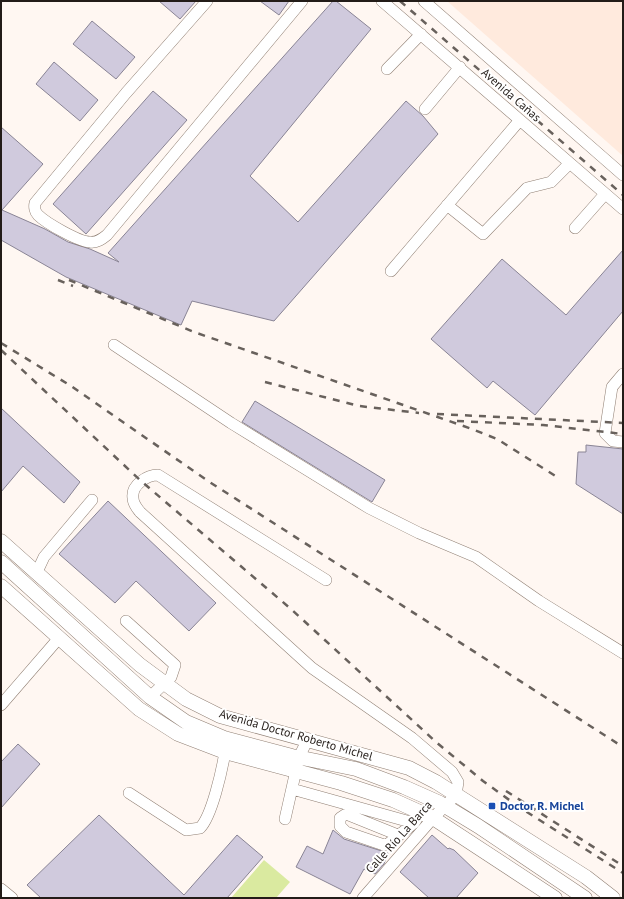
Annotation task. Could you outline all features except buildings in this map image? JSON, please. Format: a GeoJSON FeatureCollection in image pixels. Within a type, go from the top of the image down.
{"type":"FeatureCollection","features":[{"type":"Feature","properties":{"kind":"main road","name":"Avenida Doctor Roberto Michel"},"geometry":{"type":"LineString","coordinates":[[1,541],[164,684],[186,699],[220,716],[409,768],[436,782],[586,877],[613,898]]}},
{"type":"Feature","properties":{"kind":"main road","name":"Avenida Doctor Roberto Michel"},"geometry":{"type":"LineString","coordinates":[[1,562],[150,697],[186,722],[224,738],[356,770],[404,787],[444,806],[478,826],[585,898]]}},
{"type":"Feature","properties":{"kind":"main road"},"geometry":{"type":"LineString","coordinates":[[1,586],[139,709],[158,723],[195,742],[225,752],[369,791],[423,818],[555,898]]}},
{"type":"Feature","properties":{"kind":"main road"},"geometry":{"type":"LineString","coordinates":[[40,598],[52,586]]}},
{"type":"Feature","properties":{"kind":"street"},"geometry":{"type":"LineString","coordinates":[[207,1],[126,93],[35,203],[34,209],[38,215],[85,241],[96,242],[107,235],[302,1]]}},
{"type":"Feature","properties":{"kind":"street","name":"Avenida Cañas"},"geometry":{"type":"LineString","coordinates":[[382,1],[460,67],[623,210]]}},
{"type":"Feature","properties":{"kind":"street","name":"Avenida Cañas"},"geometry":{"type":"LineString","coordinates":[[424,1],[623,175]]}},
{"type":"Feature","properties":{"kind":"street"},"geometry":{"type":"LineString","coordinates":[[387,69],[421,34]]}},
{"type":"Feature","properties":{"kind":"street"},"geometry":{"type":"LineString","coordinates":[[424,109],[460,67]]}},
{"type":"Feature","properties":{"kind":"street"},"geometry":{"type":"LineString","coordinates":[[391,271],[520,120]]}},
{"type":"Feature","properties":{"kind":"street"},"geometry":{"type":"LineString","coordinates":[[447,205],[483,234],[527,188],[551,182],[569,164]]}},
{"type":"Feature","properties":{"kind":"street"},"geometry":{"type":"LineString","coordinates":[[575,228],[605,194]]}},
{"type":"Feature","properties":{"kind":"street"},"geometry":{"type":"LineString","coordinates":[[114,345],[231,423],[369,508],[419,533],[476,557],[539,601],[623,653]]}},
{"type":"Feature","properties":{"kind":"street"},"geometry":{"type":"LineString","coordinates":[[623,374],[612,387],[605,433],[613,441],[623,442]]}},
{"type":"Feature","properties":{"kind":"street"},"geometry":{"type":"LineString","coordinates":[[326,580],[158,475],[148,477],[133,492],[133,502],[140,512],[312,668],[412,738],[452,772],[458,782],[456,795]]}},
{"type":"Feature","properties":{"kind":"street"},"geometry":{"type":"LineString","coordinates":[[37,572],[44,557],[92,500]]}},
{"type":"Feature","properties":{"kind":"street"},"geometry":{"type":"LineString","coordinates":[[126,621],[175,665],[171,677],[150,697]]}},
{"type":"Feature","properties":{"kind":"street"},"geometry":{"type":"LineString","coordinates":[[1,705],[59,638]]}},
{"type":"Feature","properties":{"kind":"street"},"geometry":{"type":"LineString","coordinates":[[285,819],[299,757],[308,739]]}},
{"type":"Feature","properties":{"kind":"street"},"geometry":{"type":"LineString","coordinates":[[129,793],[186,830],[200,828],[206,819],[223,766],[225,752]]}},
{"type":"Feature","properties":{"kind":"street"},"geometry":{"type":"LineString","coordinates":[[292,789],[423,818]]}},
{"type":"Feature","properties":{"kind":"street","name":"Calle Río La Barca"},"geometry":{"type":"LineString","coordinates":[[365,897],[423,818],[444,806],[456,795]]}},
{"type":"Feature","properties":{"kind":"street"},"geometry":{"type":"LineString","coordinates":[[398,835],[423,818]]}},
{"type":"Feature","properties":{"kind":"street"},"geometry":{"type":"LineString","coordinates":[[1,889],[12,898]]}},
{"type":"Feature","properties":{"kind":"shaded area"},"geometry":{"type":"Polygon","coordinates":[[[447,1],[623,1],[623,156],[447,1]]]}},
{"type":"Feature","properties":{"kind":"green space"},"geometry":{"type":"Polygon","coordinates":[[[264,860],[290,882],[276,898],[231,898],[264,860]]]}},
{"type":"Feature","properties":{"kind":"railway"},"geometry":{"type":"LineString","coordinates":[[400,1],[623,195]]}},
{"type":"Feature","properties":{"kind":"railway"},"geometry":{"type":"LineString","coordinates":[[58,280],[73,286]]}},
{"type":"Feature","properties":{"kind":"railway"},"geometry":{"type":"LineString","coordinates":[[69,280],[194,332],[497,439],[557,477]]}},
{"type":"Feature","properties":{"kind":"railway"},"geometry":{"type":"LineString","coordinates":[[1,343],[71,386],[208,481],[623,747]]}},
{"type":"Feature","properties":{"kind":"railway"},"geometry":{"type":"LineString","coordinates":[[1,350],[141,481],[291,609],[436,742],[483,781],[519,807],[623,873]]}},
{"type":"Feature","properties":{"kind":"railway"},"geometry":{"type":"LineString","coordinates":[[265,382],[359,406],[419,413]]}},
{"type":"Feature","properties":{"kind":"railway"},"geometry":{"type":"LineString","coordinates":[[437,414],[623,423]]}},
{"type":"Feature","properties":{"kind":"railway"},"geometry":{"type":"LineString","coordinates":[[457,421],[543,425],[623,434]]}},
{"type":"Feature","properties":{"kind":"railway"},"geometry":{"type":"LineString","coordinates":[[506,791],[623,866]]}},
{"type":"Feature","properties":{"kind":"place","name":"Doctor R. Michel"},"geometry":{"type":"Point","coordinates":[492,806]}}]}
